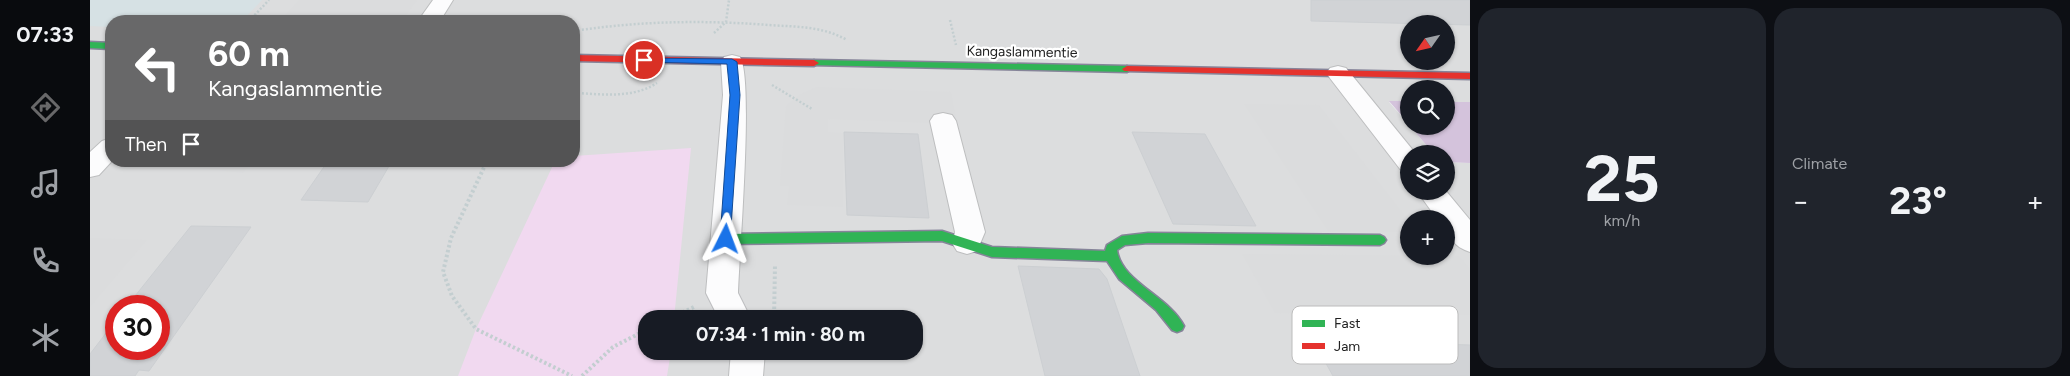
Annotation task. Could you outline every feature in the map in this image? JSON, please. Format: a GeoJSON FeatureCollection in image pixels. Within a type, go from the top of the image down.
{"type":"FeatureCollection","features":[{"type":"Feature","properties":{"kind":"street"},"geometry":{"type":"LineString","coordinates":[[433,15],[443,0]]}},
{"type":"Feature","properties":{"kind":"street"},"geometry":{"type":"LineString","coordinates":[[90,45],[105,46]]}},
{"type":"Feature","properties":{"kind":"street","name":"Kangaslammentie"},"geometry":{"type":"LineString","coordinates":[[580,58],[1470,76]]}},
{"type":"Feature","properties":{"kind":"street"},"geometry":{"type":"LineString","coordinates":[[729,306],[726,239],[735,95],[732,62]]}},
{"type":"Feature","properties":{"kind":"street"},"geometry":{"type":"LineString","coordinates":[[1338,73],[1400,152]]}},
{"type":"Feature","properties":{"kind":"street"},"geometry":{"type":"LineString","coordinates":[[943,121],[970,232],[967,243]]}},
{"type":"Feature","properties":{"kind":"street"},"geometry":{"type":"LineString","coordinates":[[90,168],[105,153]]}},
{"type":"Feature","properties":{"kind":"street"},"geometry":{"type":"LineString","coordinates":[[1438,200],[1470,241]]}},
{"type":"Feature","properties":{"kind":"street"},"geometry":{"type":"LineString","coordinates":[[726,239],[942,236],[992,252],[1109,256]]}},
{"type":"Feature","properties":{"kind":"street"},"geometry":{"type":"LineString","coordinates":[[1177,326],[1168,313],[1114,268],[1109,256],[1110,248],[1115,242],[1128,239],[1380,240]]}},
{"type":"Feature","properties":{"kind":"street"},"geometry":{"type":"LineString","coordinates":[[746,376],[747,360]]}},
{"type":"Feature","properties":{"kind":"path"},"geometry":{"type":"LineString","coordinates":[[255,15],[270,0]]}},
{"type":"Feature","properties":{"kind":"path"},"geometry":{"type":"LineString","coordinates":[[714,33],[726,22],[729,0]]}},
{"type":"Feature","properties":{"kind":"path"},"geometry":{"type":"LineString","coordinates":[[950,20],[956,45]]}},
{"type":"Feature","properties":{"kind":"path"},"geometry":{"type":"LineString","coordinates":[[580,30],[616,25],[726,22],[815,29],[831,32],[854,43]]}},
{"type":"Feature","properties":{"kind":"path"},"geometry":{"type":"LineString","coordinates":[[580,93],[647,91],[660,79]]}},
{"type":"Feature","properties":{"kind":"path"},"geometry":{"type":"LineString","coordinates":[[784,92],[812,109]]}},
{"type":"Feature","properties":{"kind":"path"},"geometry":{"type":"LineString","coordinates":[[484,167],[451,238],[443,272],[452,296],[476,329],[572,376]]}},
{"type":"Feature","properties":{"kind":"path"},"geometry":{"type":"LineString","coordinates":[[582,376],[613,346],[638,334]]}},
{"type":"Feature","properties":{"kind":"shaded area"},"geometry":{"type":"Polygon","coordinates":[[[90,0],[1470,0],[1470,102],[1455,102],[1455,80],[1400,80],[1400,101],[1389,102],[1400,115],[1400,135],[1418,135],[1426,145],[1400,145],[1400,200],[1455,200],[1455,162],[1470,163],[1470,376],[90,376],[90,0]]]}},
{"type":"Feature","properties":{"kind":"shaded area"},"geometry":{"type":"Polygon","coordinates":[[[90,0],[262,0],[248,15],[105,15],[105,27],[90,26],[90,0]]]}},
{"type":"Feature","properties":{"kind":"shaded area"},"geometry":{"type":"Polygon","coordinates":[[[299,0],[417,0],[406,15],[285,15],[299,0]]]}},
{"type":"Feature","properties":{"kind":"shaded area"},"geometry":{"type":"Polygon","coordinates":[[[817,87],[951,92],[957,124],[828,119],[828,132],[843,133],[843,207],[787,205],[789,186],[780,186],[786,106],[799,95],[817,87]]]}},
{"type":"Feature","properties":{"kind":"shaded area"},"geometry":{"type":"Polygon","coordinates":[[[1389,101],[1400,101],[1400,114],[1389,101]]]}},
{"type":"Feature","properties":{"kind":"shaded area"},"geometry":{"type":"Polygon","coordinates":[[[1455,102],[1470,102],[1470,163],[1455,162],[1455,145],[1426,145],[1418,135],[1455,135],[1455,102]]]}},
{"type":"Feature","properties":{"kind":"shaded area"},"geometry":{"type":"Polygon","coordinates":[[[1244,104],[1319,105],[1400,210],[1400,232],[1328,231],[1244,104]]]}},
{"type":"Feature","properties":{"kind":"shaded area"},"geometry":{"type":"Polygon","coordinates":[[[691,148],[675,310],[638,310],[638,360],[670,360],[667,376],[458,376],[476,329],[552,167],[580,167],[580,156],[691,148]]]}},
{"type":"Feature","properties":{"kind":"shaded area"},"geometry":{"type":"Polygon","coordinates":[[[191,167],[248,167],[243,173],[191,167]]]}},
{"type":"Feature","properties":{"kind":"shaded area"},"geometry":{"type":"Polygon","coordinates":[[[90,238],[147,240],[90,307],[90,238]]]}},
{"type":"Feature","properties":{"kind":"shaded area"},"geometry":{"type":"Polygon","coordinates":[[[1242,254],[1400,255],[1400,265],[1455,265],[1455,256],[1459,256],[1470,269],[1470,315],[1458,315],[1458,306],[1292,306],[1292,313],[1275,313],[1242,254]]]}},
{"type":"Feature","properties":{"kind":"building"},"geometry":{"type":"Polygon","coordinates":[[[1311,0],[1470,0],[1470,25],[1455,25],[1455,15],[1400,15],[1400,23],[1311,21],[1311,0]]]}},
{"type":"Feature","properties":{"kind":"building"},"geometry":{"type":"Polygon","coordinates":[[[844,132],[918,134],[929,218],[847,215],[844,132]]]}},
{"type":"Feature","properties":{"kind":"building"},"geometry":{"type":"Polygon","coordinates":[[[1132,132],[1205,134],[1256,226],[1173,224],[1132,132]]]}},
{"type":"Feature","properties":{"kind":"building"},"geometry":{"type":"Polygon","coordinates":[[[324,167],[388,167],[368,202],[301,200],[324,167]]]}},
{"type":"Feature","properties":{"kind":"building"},"geometry":{"type":"Polygon","coordinates":[[[191,226],[251,227],[170,341],[170,295],[136,295],[191,226]]]}},
{"type":"Feature","properties":{"kind":"building"},"geometry":{"type":"Polygon","coordinates":[[[1018,266],[1099,269],[1107,279],[1140,376],[1045,376],[1018,266]]]}},
{"type":"Feature","properties":{"kind":"building"},"geometry":{"type":"Polygon","coordinates":[[[105,334],[105,360],[157,360],[149,371],[139,370],[135,376],[90,376],[90,354],[105,334]]]}},
{"type":"Feature","properties":{"kind":"building"},"geometry":{"type":"Polygon","coordinates":[[[1458,345],[1470,345],[1470,376],[1333,376],[1326,364],[1458,364],[1458,345]]]}},
{"type":"Feature","properties":{"kind":"traffic: fast"},"geometry":{"type":"LineString","coordinates":[[90,45],[105,46]]}},
{"type":"Feature","properties":{"kind":"traffic: fast"},"geometry":{"type":"LineString","coordinates":[[814,63],[1127,69]]}},
{"type":"Feature","properties":{"kind":"traffic: fast"},"geometry":{"type":"LineString","coordinates":[[726,239],[942,236],[992,252],[1109,256]]}},
{"type":"Feature","properties":{"kind":"traffic: fast"},"geometry":{"type":"LineString","coordinates":[[1177,326],[1161,306],[1123,276],[1112,258],[1111,248],[1122,241],[1148,238],[1380,240]]}},
{"type":"Feature","properties":{"kind":"traffic: jam"},"geometry":{"type":"LineString","coordinates":[[580,58],[814,63]]}},
{"type":"Feature","properties":{"kind":"traffic: jam"},"geometry":{"type":"LineString","coordinates":[[1127,69],[1470,76]]}},
{"type":"Feature","properties":{"kind":"route"},"geometry":{"type":"LineString","coordinates":[[644,60],[732,62],[735,95],[726,239]]}}]}
